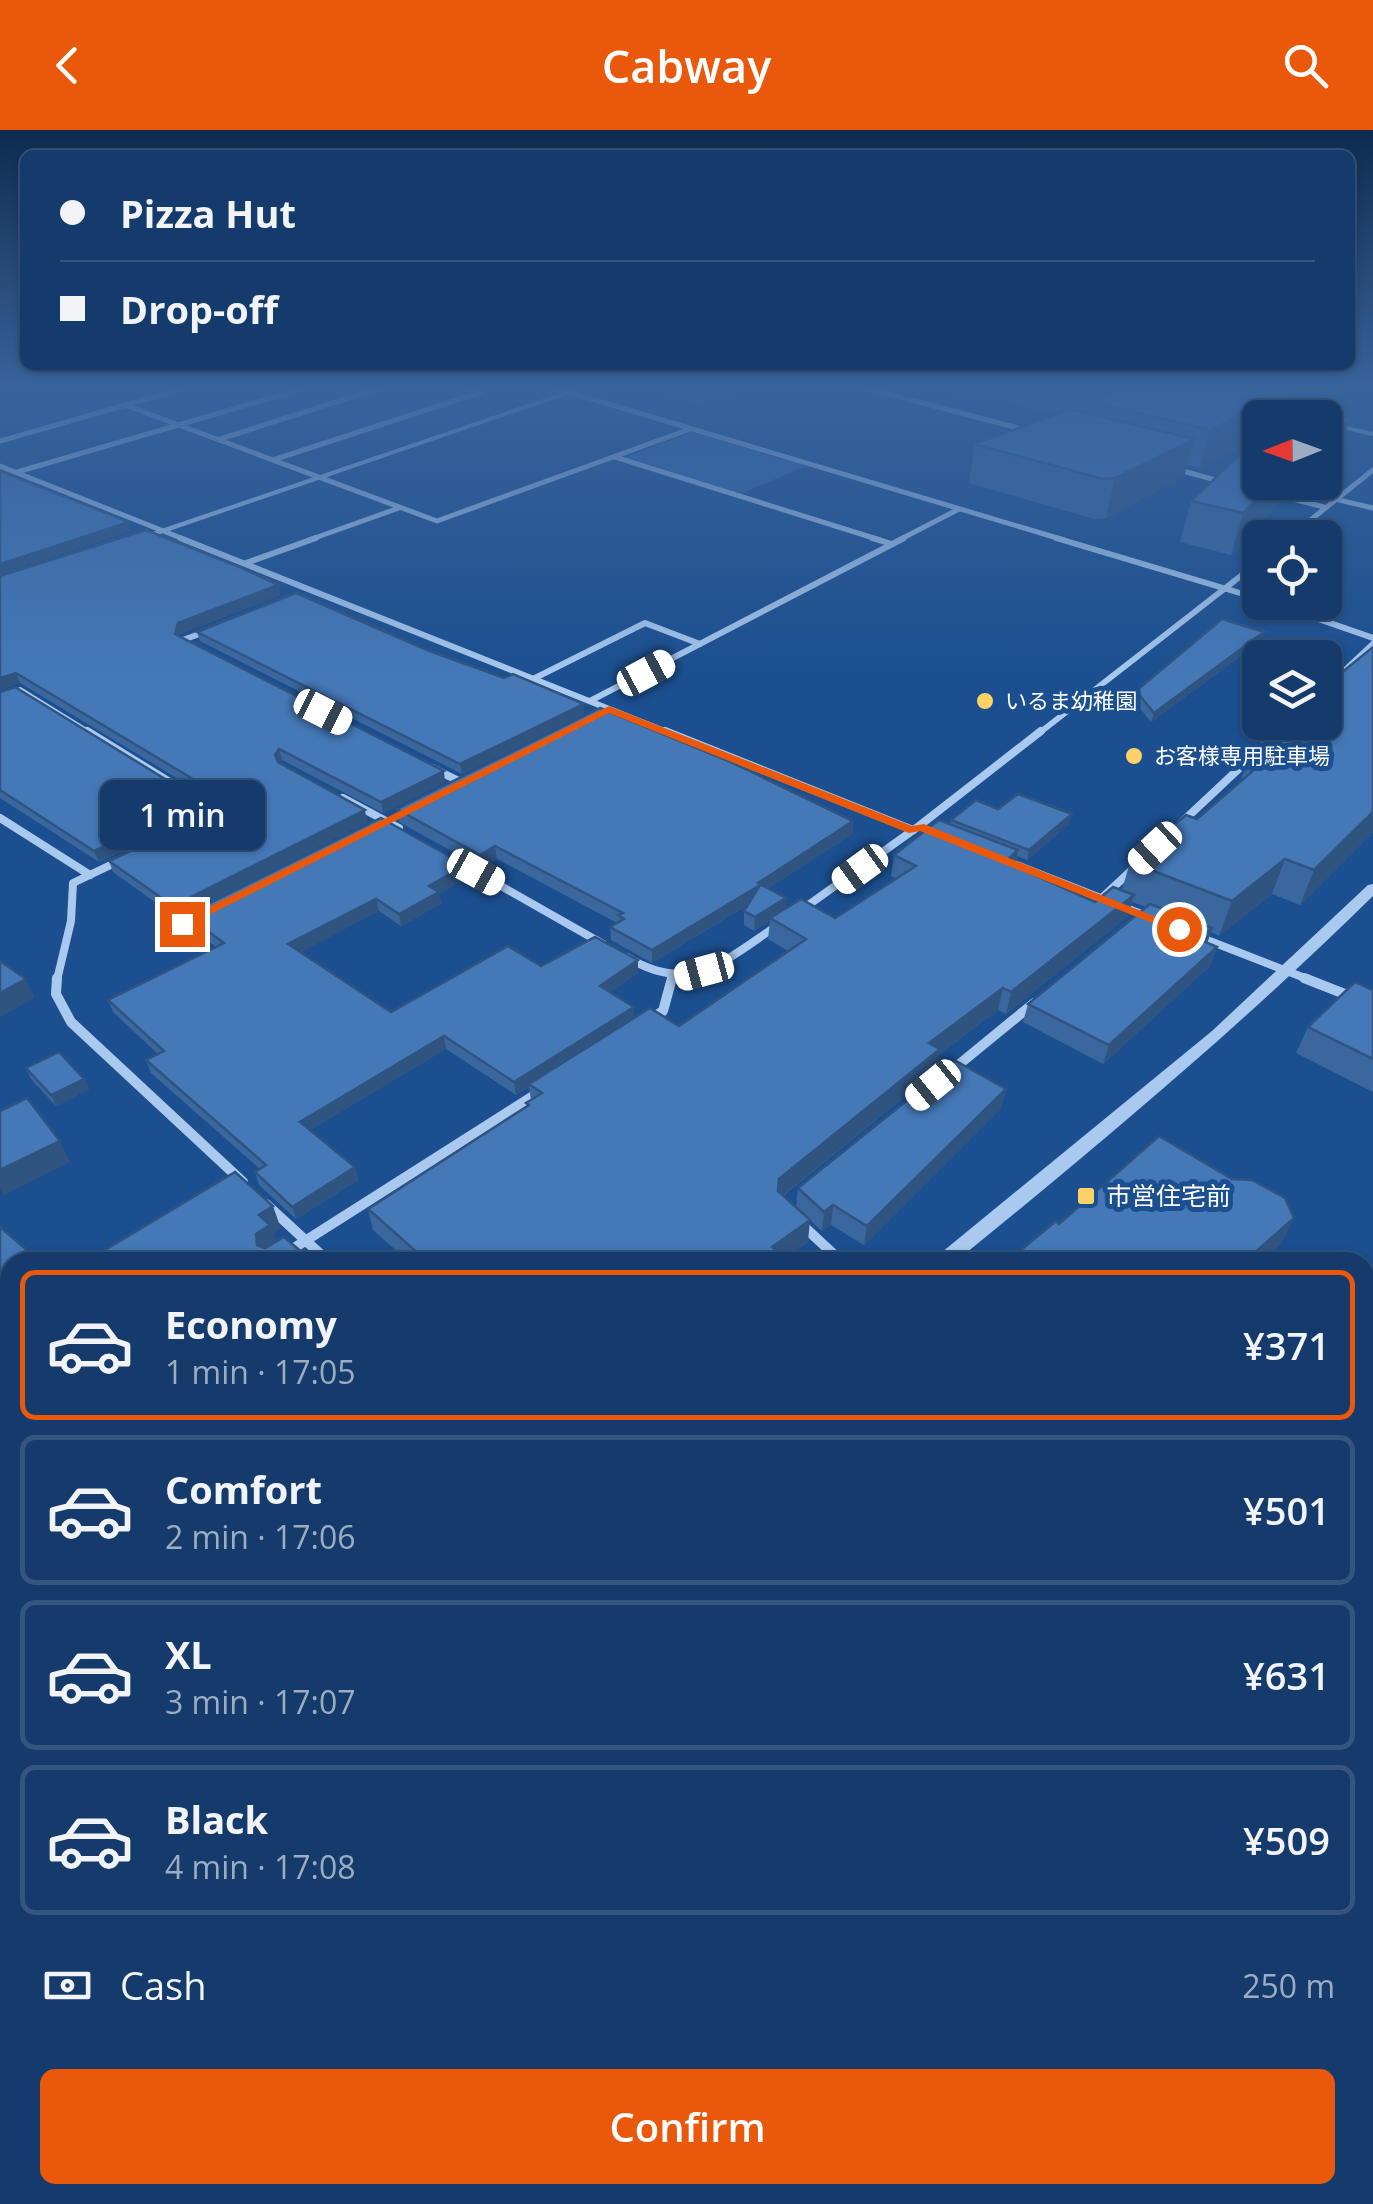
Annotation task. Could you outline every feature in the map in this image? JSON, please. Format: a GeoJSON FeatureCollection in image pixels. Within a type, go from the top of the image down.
{"type":"FeatureCollection","features":[{"type":"Feature","properties":{"kind":"street"},"geometry":{"type":"LineString","coordinates":[[45,484],[590,702],[938,834]]}},
{"type":"Feature","properties":{"kind":"street"},"geometry":{"type":"LineString","coordinates":[[127,542],[302,484]]}},
{"type":"Feature","properties":{"kind":"street"},"geometry":{"type":"LineString","coordinates":[[340,484],[437,522],[541,484]]}},
{"type":"Feature","properties":{"kind":"street"},"geometry":{"type":"LineString","coordinates":[[700,484],[892,544]]}},
{"type":"Feature","properties":{"kind":"street"},"geometry":{"type":"LineString","coordinates":[[875,484],[1242,593]]}},
{"type":"Feature","properties":{"kind":"street"},"geometry":{"type":"LineString","coordinates":[[1296,500],[1324,507]]}},
{"type":"Feature","properties":{"kind":"street"},"geometry":{"type":"LineString","coordinates":[[1309,520],[1334,500]]}},
{"type":"Feature","properties":{"kind":"street"},"geometry":{"type":"LineString","coordinates":[[1339,500],[1373,508]]}},
{"type":"Feature","properties":{"kind":"street"},"geometry":{"type":"LineString","coordinates":[[245,564],[401,507]]}},
{"type":"Feature","properties":{"kind":"street"},"geometry":{"type":"LineString","coordinates":[[590,702],[960,509]]}},
{"type":"Feature","properties":{"kind":"street"},"geometry":{"type":"LineString","coordinates":[[624,955],[656,974],[672,977],[704,971],[806,908],[916,828],[1242,576]]}},
{"type":"Feature","properties":{"kind":"street"},"geometry":{"type":"LineString","coordinates":[[292,597],[311,590]]}},
{"type":"Feature","properties":{"kind":"street"},"geometry":{"type":"LineString","coordinates":[[1318,620],[1373,641],[1342,672]]}},
{"type":"Feature","properties":{"kind":"street"},"geometry":{"type":"LineString","coordinates":[[533,678],[645,623],[701,644]]}},
{"type":"Feature","properties":{"kind":"street"},"geometry":{"type":"LineString","coordinates":[[200,649],[183,640],[219,626]]}},
{"type":"Feature","properties":{"kind":"street"},"geometry":{"type":"LineString","coordinates":[[0,698],[20,690],[220,812],[204,820]]}},
{"type":"Feature","properties":{"kind":"street"},"geometry":{"type":"LineString","coordinates":[[592,717],[609,709]]}},
{"type":"Feature","properties":{"kind":"street"},"geometry":{"type":"LineString","coordinates":[[1174,831],[1270,740]]}},
{"type":"Feature","properties":{"kind":"street"},"geometry":{"type":"LineString","coordinates":[[428,766],[463,784]]}},
{"type":"Feature","properties":{"kind":"street"},"geometry":{"type":"LineString","coordinates":[[447,791],[479,775]]}},
{"type":"Feature","properties":{"kind":"street"},"geometry":{"type":"LineString","coordinates":[[335,794],[415,838]]}},
{"type":"Feature","properties":{"kind":"street"},"geometry":{"type":"LineString","coordinates":[[368,829],[400,813]]}},
{"type":"Feature","properties":{"kind":"street"},"geometry":{"type":"LineString","coordinates":[[0,818],[90,875]]}},
{"type":"Feature","properties":{"kind":"street"},"geometry":{"type":"LineString","coordinates":[[139,852],[73,883],[71,921],[58,969],[56,994],[70,1022],[246,1185]]}},
{"type":"Feature","properties":{"kind":"street"},"geometry":{"type":"LineString","coordinates":[[445,855],[607,946]]}},
{"type":"Feature","properties":{"kind":"street"},"geometry":{"type":"LineString","coordinates":[[992,855],[1161,922]]}},
{"type":"Feature","properties":{"kind":"street"},"geometry":{"type":"LineString","coordinates":[[1102,898],[1145,858]]}},
{"type":"Feature","properties":{"kind":"street"},"geometry":{"type":"LineString","coordinates":[[955,1252],[1130,1111],[1289,972],[1373,888]]}},
{"type":"Feature","properties":{"kind":"street"},"geometry":{"type":"LineString","coordinates":[[1128,927],[1143,914]]}},
{"type":"Feature","properties":{"kind":"street"},"geometry":{"type":"LineString","coordinates":[[1179,929],[1373,1005]]}},
{"type":"Feature","properties":{"kind":"street"},"geometry":{"type":"LineString","coordinates":[[635,1030],[663,1011],[672,977]]}},
{"type":"Feature","properties":{"kind":"street"},"geometry":{"type":"LineString","coordinates":[[948,1073],[1038,1000]]}},
{"type":"Feature","properties":{"kind":"street"},"geometry":{"type":"LineString","coordinates":[[287,1252],[546,1088]]}},
{"type":"Feature","properties":{"kind":"street"},"geometry":{"type":"LineString","coordinates":[[261,1199],[318,1252]]}},
{"type":"Feature","properties":{"kind":"street"},"geometry":{"type":"LineString","coordinates":[[795,1218],[831,1252]]}},
{"type":"Feature","properties":{"kind":"shaded area"},"geometry":{"type":"Polygon","coordinates":[[[709,484],[764,484],[740,494],[709,484]]]}},
{"type":"Feature","properties":{"kind":"building"},"geometry":{"type":"Polygon","coordinates":[[[0,484],[32,484],[129,522],[0,564],[0,484]]]}},
{"type":"Feature","properties":{"kind":"building"},"geometry":{"type":"Polygon","coordinates":[[[1209,484],[1242,484],[1242,500],[1256,500],[1243,513],[1191,501],[1209,484]]]}},
{"type":"Feature","properties":{"kind":"building"},"geometry":{"type":"Polygon","coordinates":[[[146,530],[278,585],[178,623],[175,634],[444,771],[381,802],[279,749],[275,755],[278,762],[365,810],[173,906],[109,861],[220,808],[223,797],[16,673],[0,678],[0,576],[146,530]]]}},
{"type":"Feature","properties":{"kind":"building"},"geometry":{"type":"Polygon","coordinates":[[[296,593],[427,650],[504,678],[513,674],[584,704],[460,764],[197,632],[296,593]]]}},
{"type":"Feature","properties":{"kind":"building"},"geometry":{"type":"Polygon","coordinates":[[[1222,619],[1264,632],[1253,640],[1242,640],[1242,648],[1154,713],[1136,691],[1222,619]]]}},
{"type":"Feature","properties":{"kind":"building"},"geometry":{"type":"Polygon","coordinates":[[[1373,647],[1373,812],[1314,870],[1285,859],[1232,901],[1130,862],[1186,815],[1197,819],[1261,764],[1248,759],[1272,740],[1342,740],[1342,672],[1373,647]]]}},
{"type":"Feature","properties":{"kind":"building"},"geometry":{"type":"Polygon","coordinates":[[[15,687],[201,801],[94,851],[0,790],[0,692],[15,687]]]}},
{"type":"Feature","properties":{"kind":"building"},"geometry":{"type":"Polygon","coordinates":[[[600,708],[733,763],[853,821],[758,883],[786,898],[755,917],[744,911],[760,885],[652,950],[610,927],[624,919],[618,915],[623,913],[495,846],[480,855],[397,809],[600,708]]]}},
{"type":"Feature","properties":{"kind":"building"},"geometry":{"type":"Polygon","coordinates":[[[1018,794],[1072,814],[1029,850],[951,820],[976,800],[998,809],[1018,794]]]}},
{"type":"Feature","properties":{"kind":"building"},"geometry":{"type":"Polygon","coordinates":[[[381,818],[465,865],[429,886],[439,892],[399,914],[376,899],[288,944],[391,1012],[508,946],[541,966],[595,937],[638,960],[600,986],[634,1007],[514,1082],[444,1036],[300,1122],[355,1167],[292,1207],[255,1172],[266,1165],[146,1060],[164,1051],[108,1000],[224,943],[186,915],[381,818]]]}},
{"type":"Feature","properties":{"kind":"building"},"geometry":{"type":"Polygon","coordinates":[[[939,820],[1018,850],[1005,862],[1095,902],[1113,887],[1134,895],[1011,992],[1003,988],[929,1043],[940,1049],[779,1179],[778,1191],[810,1220],[772,1247],[779,1252],[417,1252],[368,1209],[529,1105],[526,1103],[542,1093],[529,1084],[650,1008],[679,1026],[806,939],[770,918],[801,899],[835,918],[916,866],[894,855],[939,820]]]}},
{"type":"Feature","properties":{"kind":"building"},"geometry":{"type":"Polygon","coordinates":[[[1150,904],[1212,928],[1198,939],[1217,947],[1109,1045],[1028,1004],[1150,904]]]}},
{"type":"Feature","properties":{"kind":"building"},"geometry":{"type":"Polygon","coordinates":[[[0,961],[26,979],[0,993],[0,961]]]}},
{"type":"Feature","properties":{"kind":"building"},"geometry":{"type":"Polygon","coordinates":[[[1355,982],[1373,990],[1373,1059],[1308,1027],[1355,982]]]}},
{"type":"Feature","properties":{"kind":"building"},"geometry":{"type":"Polygon","coordinates":[[[59,1052],[84,1079],[51,1095],[26,1068],[59,1052]]]}},
{"type":"Feature","properties":{"kind":"building"},"geometry":{"type":"Polygon","coordinates":[[[956,1061],[1006,1089],[867,1226],[833,1205],[824,1212],[798,1188],[956,1061]]]}},
{"type":"Feature","properties":{"kind":"building"},"geometry":{"type":"Polygon","coordinates":[[[27,1098],[60,1141],[0,1170],[0,1111],[27,1098]]]}},
{"type":"Feature","properties":{"kind":"building"},"geometry":{"type":"Polygon","coordinates":[[[1159,1136],[1232,1179],[1252,1180],[1285,1198],[1294,1218],[1255,1252],[1019,1252],[1056,1221],[1059,1224],[1159,1136]]]}},
{"type":"Feature","properties":{"kind":"building"},"geometry":{"type":"Polygon","coordinates":[[[235,1172],[273,1206],[259,1215],[270,1225],[256,1234],[257,1245],[265,1248],[284,1237],[302,1252],[102,1252],[235,1172]]]}},
{"type":"Feature","properties":{"kind":"building"},"geometry":{"type":"Polygon","coordinates":[[[0,1227],[29,1252],[0,1252],[0,1227]]]}},
{"type":"Feature","properties":{"kind":"place","name":"いるま幼稚園"},"geometry":{"type":"Point","coordinates":[985,701]}},
{"type":"Feature","properties":{"kind":"place","name":"お客様専用駐車場"},"geometry":{"type":"Point","coordinates":[1134,756]}},
{"type":"Feature","properties":{"kind":"place","name":"市営住宅前"},"geometry":{"type":"Point","coordinates":[1086,1196]}},
{"type":"Feature","properties":{"kind":"route"},"geometry":{"type":"LineString","coordinates":[[182,924],[609,709],[913,830],[919,826],[1179,929]]}}]}
